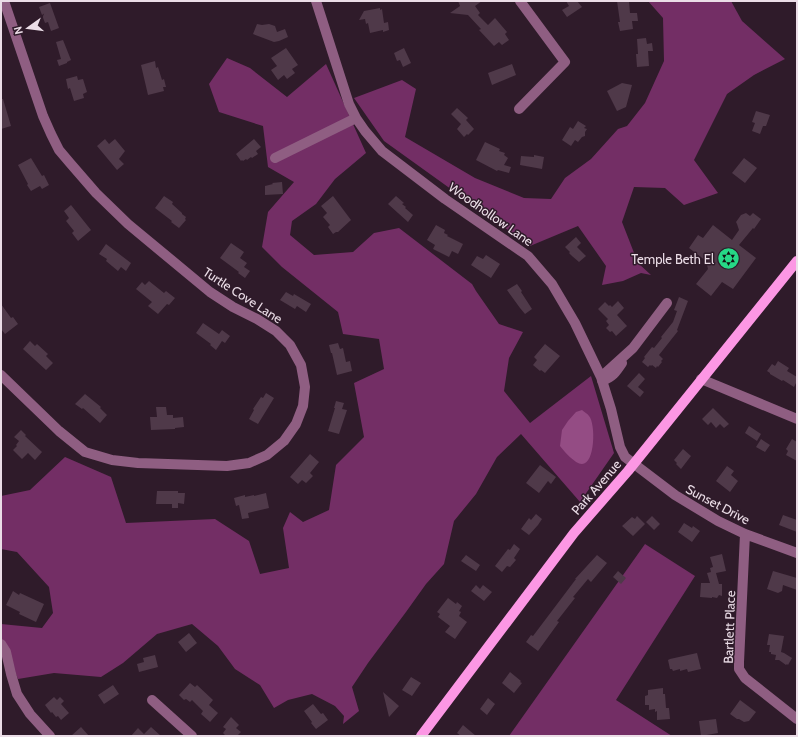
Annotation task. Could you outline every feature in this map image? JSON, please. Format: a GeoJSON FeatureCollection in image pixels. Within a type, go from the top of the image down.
{"type":"FeatureCollection","features":[{"type":"Feature","properties":{"kind":"main road","name":"Park Avenue"},"geometry":{"type":"LineString","coordinates":[[422,736],[574,533],[633,464],[797,260]]}},
{"type":"Feature","properties":{"kind":"street","name":"Turtle Cove Lane"},"geometry":{"type":"LineString","coordinates":[[1,374],[59,431],[85,452],[112,460],[138,463],[228,466],[249,463],[267,455],[284,442],[296,424],[303,406],[304,387],[301,365],[290,345],[276,331],[257,319],[233,307],[210,292],[128,224],[96,193],[59,150],[43,116],[4,1]]}},
{"type":"Feature","properties":{"kind":"street","name":"Woodhollow Lane"},"geometry":{"type":"LineString","coordinates":[[316,1],[349,104],[356,118],[365,130],[382,150],[445,198],[528,256],[552,284],[575,323],[602,379],[620,447],[625,457],[633,464]]}},
{"type":"Feature","properties":{"kind":"street"},"geometry":{"type":"LineString","coordinates":[[519,109],[565,62],[520,1]]}},
{"type":"Feature","properties":{"kind":"street"},"geometry":{"type":"LineString","coordinates":[[275,158],[356,118]]}},
{"type":"Feature","properties":{"kind":"street"},"geometry":{"type":"LineString","coordinates":[[602,379],[609,379],[613,375],[668,303]]}},
{"type":"Feature","properties":{"kind":"street"},"geometry":{"type":"LineString","coordinates":[[701,379],[797,419]]}},
{"type":"Feature","properties":{"kind":"street","name":"Sunset Drive"},"geometry":{"type":"LineString","coordinates":[[633,464],[675,495],[718,521],[745,534],[797,554]]}},
{"type":"Feature","properties":{"kind":"street","name":"Bartlett Place"},"geometry":{"type":"LineString","coordinates":[[745,534],[739,669],[745,678],[797,719]]}},
{"type":"Feature","properties":{"kind":"street"},"geometry":{"type":"LineString","coordinates":[[1,644],[6,652],[17,694],[30,714],[50,736]]}},
{"type":"Feature","properties":{"kind":"street"},"geometry":{"type":"LineString","coordinates":[[152,700],[188,735]]}},
{"type":"Feature","properties":{"kind":"shaded area"},"geometry":{"type":"Polygon","coordinates":[[[648,1],[731,1],[742,21],[785,59],[754,75],[727,94],[694,160],[718,193],[684,205],[665,188],[634,187],[622,222],[638,263],[651,275],[641,273],[623,281],[602,285],[606,266],[578,226],[530,246],[384,141],[354,98],[402,80],[416,89],[405,137],[475,178],[524,198],[551,199],[565,178],[591,159],[618,129],[627,126],[645,103],[664,61],[663,18],[648,1]]]}},
{"type":"Feature","properties":{"kind":"shaded area"},"geometry":{"type":"Polygon","coordinates":[[[227,58],[250,68],[287,97],[326,64],[366,153],[335,179],[316,204],[292,221],[290,235],[314,255],[353,252],[374,233],[399,228],[472,284],[499,324],[523,332],[509,358],[504,391],[530,423],[591,376],[614,453],[580,502],[521,434],[497,457],[476,494],[454,521],[444,564],[426,584],[352,687],[359,711],[343,724],[344,716],[335,706],[312,694],[288,700],[274,708],[260,685],[235,669],[218,646],[192,624],[157,634],[123,663],[101,677],[54,673],[18,679],[1,639],[1,624],[42,628],[53,613],[49,587],[17,552],[1,549],[1,496],[30,490],[65,457],[111,477],[126,523],[215,519],[249,541],[260,574],[289,568],[283,528],[290,512],[303,522],[329,510],[336,465],[364,437],[354,383],[384,369],[379,339],[343,334],[338,312],[282,267],[262,247],[268,212],[294,182],[268,167],[263,126],[219,112],[209,84],[227,58]]]}},
{"type":"Feature","properties":{"kind":"shaded area"},"geometry":{"type":"Polygon","coordinates":[[[582,410],[591,420],[593,427],[593,443],[590,458],[582,464],[573,460],[560,446],[562,430],[576,412],[582,410]]]}},
{"type":"Feature","properties":{"kind":"shaded area"},"geometry":{"type":"Polygon","coordinates":[[[645,544],[695,576],[616,700],[672,736],[509,736],[645,544]]]}},
{"type":"Feature","properties":{"kind":"building"},"geometry":{"type":"Polygon","coordinates":[[[458,1],[482,1],[475,6],[480,13],[478,15],[488,25],[495,18],[507,32],[505,34],[509,40],[502,45],[499,42],[494,46],[479,30],[481,29],[468,15],[450,13],[460,6],[458,1]]]}},
{"type":"Feature","properties":{"kind":"building"},"geometry":{"type":"Polygon","coordinates":[[[566,1],[577,1],[582,7],[567,17],[562,10],[569,6],[566,1]]]}},
{"type":"Feature","properties":{"kind":"building"},"geometry":{"type":"Polygon","coordinates":[[[617,1],[629,1],[630,13],[637,13],[638,21],[632,21],[633,29],[620,31],[617,1]]]}},
{"type":"Feature","properties":{"kind":"building"},"geometry":{"type":"Polygon","coordinates":[[[50,3],[59,28],[51,31],[48,22],[45,23],[39,7],[50,3]]]}},
{"type":"Feature","properties":{"kind":"building"},"geometry":{"type":"Polygon","coordinates":[[[380,8],[380,10],[382,9],[384,23],[388,22],[389,30],[370,33],[368,23],[366,24],[365,19],[359,20],[364,11],[380,8]]]}},
{"type":"Feature","properties":{"kind":"building"},"geometry":{"type":"Polygon","coordinates":[[[257,24],[269,24],[275,26],[277,32],[285,29],[288,37],[274,42],[253,34],[257,24]]]}},
{"type":"Feature","properties":{"kind":"building"},"geometry":{"type":"Polygon","coordinates":[[[646,38],[647,44],[652,43],[653,51],[648,51],[649,66],[637,67],[637,39],[646,38]]]}},
{"type":"Feature","properties":{"kind":"building"},"geometry":{"type":"Polygon","coordinates":[[[63,40],[71,60],[59,66],[57,60],[61,59],[56,42],[63,40]]]}},
{"type":"Feature","properties":{"kind":"building"},"geometry":{"type":"Polygon","coordinates":[[[286,48],[298,65],[292,69],[295,73],[287,79],[284,75],[278,80],[271,70],[277,66],[271,58],[286,48]]]}},
{"type":"Feature","properties":{"kind":"building"},"geometry":{"type":"Polygon","coordinates":[[[404,48],[411,63],[403,67],[400,60],[397,61],[394,53],[404,48]]]}},
{"type":"Feature","properties":{"kind":"building"},"geometry":{"type":"Polygon","coordinates":[[[155,61],[156,68],[158,67],[166,87],[163,87],[164,91],[148,95],[141,65],[155,61]]]}},
{"type":"Feature","properties":{"kind":"building"},"geometry":{"type":"Polygon","coordinates":[[[512,64],[516,75],[492,85],[488,73],[512,64]]]}},
{"type":"Feature","properties":{"kind":"building"},"geometry":{"type":"Polygon","coordinates":[[[77,76],[78,80],[83,79],[87,92],[83,94],[84,98],[74,101],[70,88],[68,89],[66,79],[77,76]]]}},
{"type":"Feature","properties":{"kind":"building"},"geometry":{"type":"Polygon","coordinates":[[[622,83],[632,85],[626,107],[617,111],[607,91],[622,83]]]}},
{"type":"Feature","properties":{"kind":"building"},"geometry":{"type":"Polygon","coordinates":[[[1,99],[3,99],[11,126],[1,129],[1,99]]]}},
{"type":"Feature","properties":{"kind":"building"},"geometry":{"type":"Polygon","coordinates":[[[457,108],[468,118],[466,120],[474,129],[464,137],[457,129],[461,124],[451,114],[457,108]]]}},
{"type":"Feature","properties":{"kind":"building"},"geometry":{"type":"Polygon","coordinates":[[[756,111],[770,115],[766,126],[763,126],[760,134],[752,131],[755,123],[752,122],[756,111]]]}},
{"type":"Feature","properties":{"kind":"building"},"geometry":{"type":"Polygon","coordinates":[[[578,121],[586,126],[584,128],[587,129],[585,136],[578,142],[575,140],[571,146],[562,140],[570,127],[573,129],[578,121]]]}},
{"type":"Feature","properties":{"kind":"building"},"geometry":{"type":"Polygon","coordinates":[[[105,139],[109,144],[115,139],[125,151],[119,159],[124,164],[117,170],[97,146],[105,139]]]}},
{"type":"Feature","properties":{"kind":"building"},"geometry":{"type":"Polygon","coordinates":[[[254,139],[261,147],[256,151],[258,154],[252,158],[251,157],[247,160],[241,161],[236,154],[254,139]]]}},
{"type":"Feature","properties":{"kind":"building"},"geometry":{"type":"Polygon","coordinates":[[[485,142],[505,153],[504,155],[508,158],[504,165],[511,167],[509,173],[497,171],[476,160],[485,142]]]}},
{"type":"Feature","properties":{"kind":"building"},"geometry":{"type":"Polygon","coordinates":[[[534,155],[544,157],[542,169],[520,165],[521,156],[534,157],[534,155]]]}},
{"type":"Feature","properties":{"kind":"building"},"geometry":{"type":"Polygon","coordinates":[[[31,158],[42,176],[44,175],[49,185],[42,189],[40,186],[31,191],[18,165],[31,158]]]}},
{"type":"Feature","properties":{"kind":"building"},"geometry":{"type":"Polygon","coordinates":[[[744,158],[757,168],[745,183],[732,173],[744,158]]]}},
{"type":"Feature","properties":{"kind":"building"},"geometry":{"type":"Polygon","coordinates":[[[282,182],[283,194],[265,195],[265,186],[273,184],[272,183],[282,182]]]}},
{"type":"Feature","properties":{"kind":"building"},"geometry":{"type":"Polygon","coordinates":[[[164,196],[173,202],[172,204],[186,217],[186,220],[179,228],[155,208],[164,196]]]}},
{"type":"Feature","properties":{"kind":"building"},"geometry":{"type":"Polygon","coordinates":[[[333,196],[351,220],[338,232],[333,234],[328,227],[330,225],[323,217],[327,213],[321,206],[333,196]]]}},
{"type":"Feature","properties":{"kind":"building"},"geometry":{"type":"Polygon","coordinates":[[[396,196],[404,203],[402,204],[406,207],[405,208],[413,215],[408,222],[388,204],[396,196]]]}},
{"type":"Feature","properties":{"kind":"building"},"geometry":{"type":"Polygon","coordinates":[[[71,205],[91,230],[78,241],[72,233],[74,231],[66,221],[69,218],[64,211],[71,205]]]}},
{"type":"Feature","properties":{"kind":"building","name":"Temple Beth El"},"geometry":{"type":"Polygon","coordinates":[[[746,213],[750,216],[753,213],[761,219],[739,245],[756,258],[733,289],[722,282],[711,296],[696,284],[708,269],[706,261],[689,248],[698,235],[703,238],[713,225],[732,240],[739,230],[736,222],[741,215],[746,213]]]}},
{"type":"Feature","properties":{"kind":"building"},"geometry":{"type":"Polygon","coordinates":[[[436,225],[445,230],[444,233],[448,235],[447,236],[463,244],[458,254],[452,251],[449,257],[433,249],[435,245],[427,240],[436,225]]]}},
{"type":"Feature","properties":{"kind":"building"},"geometry":{"type":"Polygon","coordinates":[[[576,237],[581,243],[577,247],[586,256],[579,262],[565,247],[576,237]]]}},
{"type":"Feature","properties":{"kind":"building"},"geometry":{"type":"Polygon","coordinates":[[[231,243],[244,252],[240,258],[247,263],[244,267],[250,271],[245,278],[220,258],[231,243]]]}},
{"type":"Feature","properties":{"kind":"building"},"geometry":{"type":"Polygon","coordinates":[[[106,244],[131,263],[126,271],[121,267],[118,271],[106,261],[107,259],[99,254],[106,244]]]}},
{"type":"Feature","properties":{"kind":"building"},"geometry":{"type":"Polygon","coordinates":[[[486,255],[500,264],[491,278],[471,265],[477,256],[483,259],[486,255]]]}},
{"type":"Feature","properties":{"kind":"building"},"geometry":{"type":"Polygon","coordinates":[[[149,281],[164,293],[166,291],[175,298],[158,314],[148,306],[152,302],[136,289],[142,282],[145,285],[149,281]]]}},
{"type":"Feature","properties":{"kind":"building"},"geometry":{"type":"Polygon","coordinates":[[[517,284],[532,309],[525,314],[507,290],[517,284]]]}},
{"type":"Feature","properties":{"kind":"building"},"geometry":{"type":"Polygon","coordinates":[[[286,292],[293,296],[294,294],[311,304],[306,312],[297,306],[295,309],[280,300],[286,292]]]}},
{"type":"Feature","properties":{"kind":"building"},"geometry":{"type":"Polygon","coordinates":[[[679,297],[688,301],[677,330],[678,331],[659,355],[663,359],[658,367],[657,366],[656,368],[650,365],[648,367],[642,362],[645,358],[644,357],[652,347],[654,348],[673,322],[677,311],[674,310],[679,297]]]}},
{"type":"Feature","properties":{"kind":"building"},"geometry":{"type":"Polygon","coordinates":[[[618,301],[624,308],[617,315],[627,326],[616,336],[612,331],[610,332],[606,328],[609,325],[606,321],[608,319],[598,309],[605,302],[612,307],[618,301]]]}},
{"type":"Feature","properties":{"kind":"building"},"geometry":{"type":"Polygon","coordinates":[[[1,304],[11,318],[13,317],[18,324],[5,334],[1,329],[1,304]]]}},
{"type":"Feature","properties":{"kind":"building"},"geometry":{"type":"Polygon","coordinates":[[[203,323],[219,334],[222,330],[230,336],[225,343],[222,341],[216,350],[210,345],[211,344],[196,333],[203,323]]]}},
{"type":"Feature","properties":{"kind":"building"},"geometry":{"type":"Polygon","coordinates":[[[30,341],[35,346],[37,344],[48,354],[46,356],[53,363],[46,370],[23,349],[30,341]]]}},
{"type":"Feature","properties":{"kind":"building"},"geometry":{"type":"Polygon","coordinates":[[[338,343],[340,349],[343,348],[346,362],[350,361],[352,371],[337,375],[329,345],[338,343]]]}},
{"type":"Feature","properties":{"kind":"building"},"geometry":{"type":"Polygon","coordinates":[[[545,344],[560,356],[545,373],[533,365],[537,360],[534,357],[545,344]]]}},
{"type":"Feature","properties":{"kind":"building"},"geometry":{"type":"Polygon","coordinates":[[[778,361],[789,368],[787,371],[797,377],[794,387],[767,371],[772,364],[775,366],[778,361]]]}},
{"type":"Feature","properties":{"kind":"building"},"geometry":{"type":"Polygon","coordinates":[[[639,373],[645,379],[638,387],[644,392],[640,397],[627,386],[639,373]]]}},
{"type":"Feature","properties":{"kind":"building"},"geometry":{"type":"Polygon","coordinates":[[[266,393],[274,398],[258,424],[249,419],[254,410],[253,409],[261,397],[263,398],[266,393]]]}},
{"type":"Feature","properties":{"kind":"building"},"geometry":{"type":"Polygon","coordinates":[[[85,394],[101,407],[100,408],[107,415],[100,423],[83,408],[82,409],[75,404],[85,394]]]}},
{"type":"Feature","properties":{"kind":"building"},"geometry":{"type":"Polygon","coordinates":[[[336,401],[344,403],[342,409],[347,410],[339,434],[328,431],[336,401]]]}},
{"type":"Feature","properties":{"kind":"building"},"geometry":{"type":"Polygon","coordinates":[[[156,407],[166,407],[167,415],[173,415],[173,418],[183,417],[184,427],[151,430],[150,417],[157,417],[156,407]]]}},
{"type":"Feature","properties":{"kind":"building"},"geometry":{"type":"Polygon","coordinates":[[[713,408],[729,424],[724,428],[720,424],[716,428],[711,422],[708,425],[702,419],[713,408]]]}},
{"type":"Feature","properties":{"kind":"building"},"geometry":{"type":"Polygon","coordinates":[[[749,426],[761,434],[757,441],[745,433],[749,426]]]}},
{"type":"Feature","properties":{"kind":"building"},"geometry":{"type":"Polygon","coordinates":[[[21,430],[26,435],[25,436],[42,452],[35,460],[28,453],[22,459],[13,450],[19,441],[14,437],[21,430]]]}},
{"type":"Feature","properties":{"kind":"building"},"geometry":{"type":"Polygon","coordinates":[[[761,439],[770,445],[765,452],[756,447],[761,439]]]}},
{"type":"Feature","properties":{"kind":"building"},"geometry":{"type":"Polygon","coordinates":[[[792,439],[797,442],[797,461],[786,455],[788,451],[786,449],[792,439]]]}},
{"type":"Feature","properties":{"kind":"building"},"geometry":{"type":"Polygon","coordinates":[[[683,449],[691,456],[681,469],[674,460],[683,449]]]}},
{"type":"Feature","properties":{"kind":"building"},"geometry":{"type":"Polygon","coordinates":[[[310,454],[319,462],[310,473],[313,476],[306,483],[302,480],[298,484],[290,477],[310,454]]]}},
{"type":"Feature","properties":{"kind":"building"},"geometry":{"type":"Polygon","coordinates":[[[540,465],[556,477],[551,484],[548,481],[539,493],[526,483],[540,465]]]}},
{"type":"Feature","properties":{"kind":"building"},"geometry":{"type":"Polygon","coordinates":[[[727,466],[734,471],[731,475],[738,481],[730,492],[716,481],[727,466]]]}},
{"type":"Feature","properties":{"kind":"building"},"geometry":{"type":"Polygon","coordinates":[[[157,491],[178,491],[178,493],[185,493],[184,504],[178,503],[178,508],[172,508],[172,504],[156,504],[157,491]]]}},
{"type":"Feature","properties":{"kind":"building"},"geometry":{"type":"Polygon","coordinates":[[[266,493],[269,508],[248,513],[249,518],[242,519],[239,505],[236,506],[234,498],[245,495],[245,497],[266,493]]]}},
{"type":"Feature","properties":{"kind":"building"},"geometry":{"type":"Polygon","coordinates":[[[536,514],[542,519],[529,535],[521,529],[529,518],[531,520],[536,514]]]}},
{"type":"Feature","properties":{"kind":"building"},"geometry":{"type":"Polygon","coordinates":[[[783,515],[797,520],[797,532],[779,525],[783,515]]]}},
{"type":"Feature","properties":{"kind":"building"},"geometry":{"type":"Polygon","coordinates":[[[637,516],[645,524],[633,536],[622,526],[632,517],[635,519],[637,516]]]}},
{"type":"Feature","properties":{"kind":"building"},"geometry":{"type":"Polygon","coordinates":[[[652,516],[660,524],[654,530],[646,522],[652,516]]]}},
{"type":"Feature","properties":{"kind":"building"},"geometry":{"type":"Polygon","coordinates":[[[684,523],[692,528],[693,526],[700,531],[692,542],[678,532],[684,523]]]}},
{"type":"Feature","properties":{"kind":"building"},"geometry":{"type":"Polygon","coordinates":[[[514,544],[520,549],[514,558],[516,560],[510,567],[507,566],[502,572],[495,566],[508,549],[510,550],[514,544]]]}},
{"type":"Feature","properties":{"kind":"building"},"geometry":{"type":"Polygon","coordinates":[[[722,554],[726,571],[716,573],[719,584],[722,584],[722,596],[719,595],[717,598],[700,597],[701,583],[710,583],[707,573],[711,572],[710,568],[713,567],[710,557],[722,554]]]}},
{"type":"Feature","properties":{"kind":"building"},"geometry":{"type":"Polygon","coordinates":[[[466,555],[480,565],[476,571],[461,561],[466,555]]]}},
{"type":"Feature","properties":{"kind":"building"},"geometry":{"type":"Polygon","coordinates":[[[597,555],[607,563],[591,582],[588,579],[573,597],[575,598],[557,621],[559,622],[538,651],[526,642],[531,635],[533,636],[575,579],[597,555]]]}},
{"type":"Feature","properties":{"kind":"building"},"geometry":{"type":"Polygon","coordinates":[[[618,571],[626,578],[621,584],[613,577],[618,571]]]}},
{"type":"Feature","properties":{"kind":"building"},"geometry":{"type":"Polygon","coordinates":[[[773,571],[797,578],[797,590],[783,585],[782,591],[778,593],[767,589],[773,571]]]}},
{"type":"Feature","properties":{"kind":"building"},"geometry":{"type":"Polygon","coordinates":[[[476,585],[480,589],[483,585],[492,592],[484,601],[471,591],[476,585]]]}},
{"type":"Feature","properties":{"kind":"building"},"geometry":{"type":"Polygon","coordinates":[[[13,591],[19,595],[20,593],[44,604],[36,622],[19,614],[20,612],[6,605],[13,591]]]}},
{"type":"Feature","properties":{"kind":"building"},"geometry":{"type":"Polygon","coordinates":[[[448,598],[456,604],[457,602],[462,606],[459,611],[461,612],[459,616],[467,622],[455,639],[445,632],[450,626],[438,617],[440,614],[437,612],[448,598]]]}},
{"type":"Feature","properties":{"kind":"building"},"geometry":{"type":"Polygon","coordinates":[[[189,633],[197,643],[186,652],[178,642],[189,633]]]}},
{"type":"Feature","properties":{"kind":"building"},"geometry":{"type":"Polygon","coordinates":[[[769,634],[784,636],[781,652],[792,658],[788,665],[779,660],[775,660],[776,655],[769,652],[770,645],[767,645],[769,634]]]}},
{"type":"Feature","properties":{"kind":"building"},"geometry":{"type":"Polygon","coordinates":[[[697,653],[701,669],[688,672],[687,669],[673,671],[670,669],[668,660],[697,653]]]}},
{"type":"Feature","properties":{"kind":"building"},"geometry":{"type":"Polygon","coordinates":[[[155,655],[158,667],[139,672],[137,664],[144,662],[143,658],[155,655]]]}},
{"type":"Feature","properties":{"kind":"building"},"geometry":{"type":"Polygon","coordinates":[[[510,672],[522,683],[514,693],[502,683],[510,672]]]}},
{"type":"Feature","properties":{"kind":"building"},"geometry":{"type":"Polygon","coordinates":[[[411,677],[421,683],[412,696],[402,690],[411,677]]]}},
{"type":"Feature","properties":{"kind":"building"},"geometry":{"type":"Polygon","coordinates":[[[190,683],[195,687],[197,685],[213,700],[209,705],[218,713],[210,722],[201,714],[203,711],[192,700],[190,702],[186,699],[184,700],[179,695],[190,683]]]}},
{"type":"Feature","properties":{"kind":"building"},"geometry":{"type":"Polygon","coordinates":[[[113,685],[119,694],[104,704],[98,695],[113,685]]]}},
{"type":"Feature","properties":{"kind":"building"},"geometry":{"type":"Polygon","coordinates":[[[663,688],[666,708],[669,708],[670,719],[657,720],[657,711],[655,712],[655,709],[649,710],[649,705],[645,705],[645,696],[648,695],[648,690],[663,688]]]}},
{"type":"Feature","properties":{"kind":"building"},"geometry":{"type":"Polygon","coordinates":[[[383,692],[399,706],[389,717],[383,692]]]}},
{"type":"Feature","properties":{"kind":"building"},"geometry":{"type":"Polygon","coordinates":[[[54,697],[57,700],[60,697],[64,701],[61,704],[69,713],[61,720],[58,716],[56,717],[52,712],[51,713],[45,705],[54,697]]]}},
{"type":"Feature","properties":{"kind":"building"},"geometry":{"type":"Polygon","coordinates":[[[488,698],[495,704],[487,715],[480,709],[488,698]]]}},
{"type":"Feature","properties":{"kind":"building"},"geometry":{"type":"Polygon","coordinates":[[[740,700],[756,712],[749,721],[744,722],[730,714],[740,700]]]}},
{"type":"Feature","properties":{"kind":"building"},"geometry":{"type":"Polygon","coordinates":[[[313,704],[328,720],[316,729],[304,711],[313,704]]]}},
{"type":"Feature","properties":{"kind":"building"},"geometry":{"type":"Polygon","coordinates":[[[231,717],[239,725],[236,728],[241,732],[237,736],[226,736],[223,733],[226,729],[223,727],[231,717]]]}},
{"type":"Feature","properties":{"kind":"building"},"geometry":{"type":"Polygon","coordinates":[[[716,719],[718,733],[701,736],[699,721],[716,719]]]}},
{"type":"Feature","properties":{"kind":"building"},"geometry":{"type":"Polygon","coordinates":[[[463,725],[476,736],[461,736],[457,733],[463,725]]]}},
{"type":"Feature","properties":{"kind":"building"},"geometry":{"type":"Polygon","coordinates":[[[81,727],[89,736],[71,736],[81,727]]]}},
{"type":"Feature","properties":{"kind":"building"},"geometry":{"type":"Polygon","coordinates":[[[151,727],[161,736],[131,736],[138,728],[144,734],[151,727]]]}},
{"type":"Feature","properties":{"kind":"place","name":"Temple Beth El"},"geometry":{"type":"Point","coordinates":[729,259]}}]}
